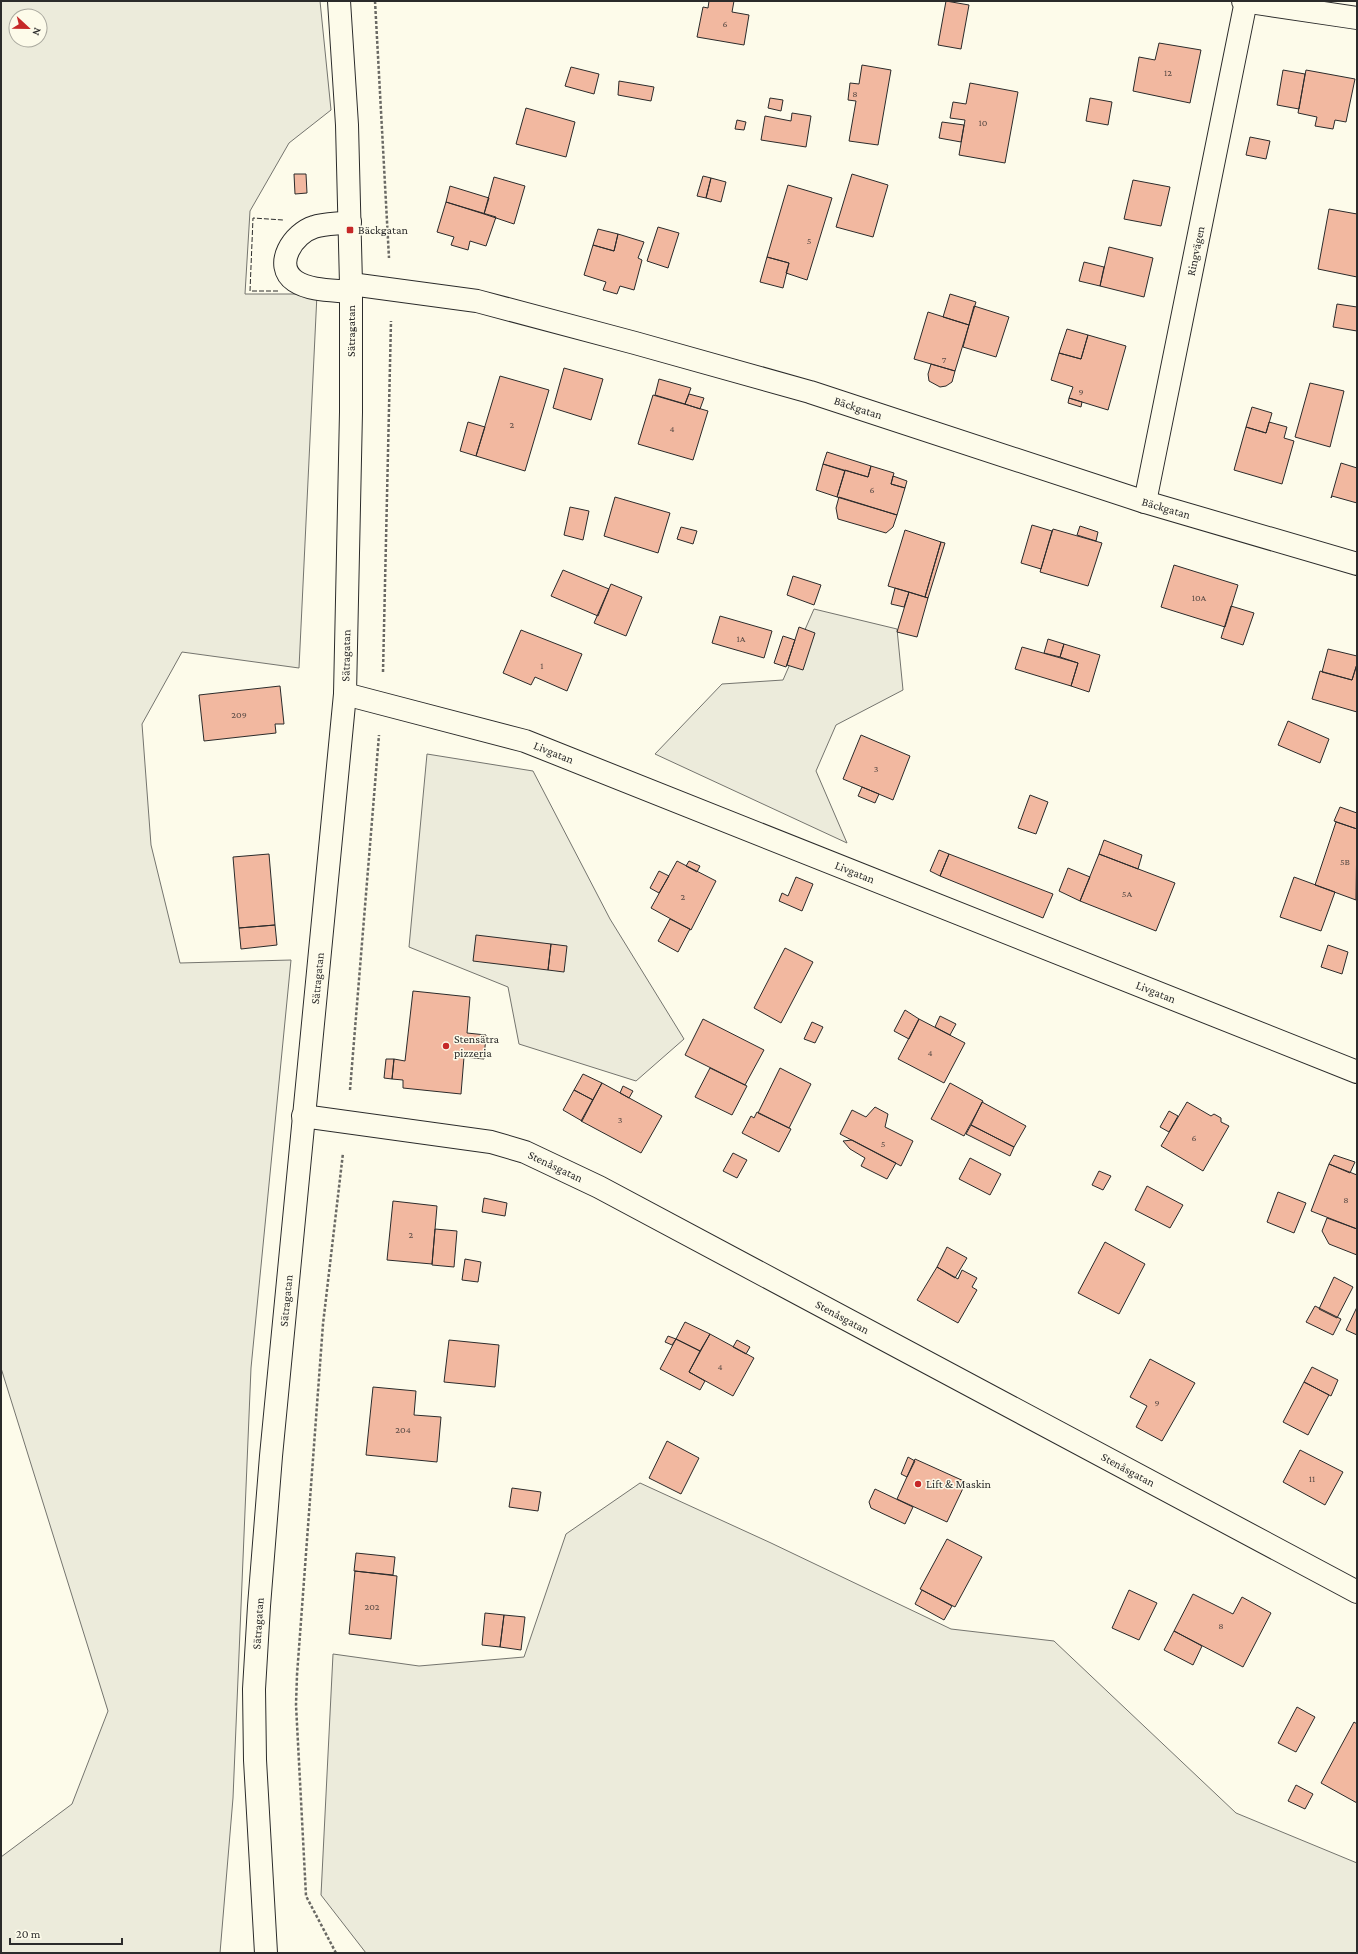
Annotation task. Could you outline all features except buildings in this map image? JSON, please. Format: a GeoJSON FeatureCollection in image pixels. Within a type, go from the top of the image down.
{"type":"FeatureCollection","features":[{"type":"Feature","properties":{"kind":"street","name":"Sätragatan"},"geometry":{"type":"LineString","coordinates":[[266,1953],[255,1760],[254,1689],[271,1456],[345,694],[351,412],[351,288],[347,125],[339,1]]}},
{"type":"Feature","properties":{"kind":"street"},"geometry":{"type":"LineString","coordinates":[[1245,1],[1357,18]]}},
{"type":"Feature","properties":{"kind":"street","name":"Ringvägen"},"geometry":{"type":"LineString","coordinates":[[1145,502],[1245,1]]}},
{"type":"Feature","properties":{"kind":"street","name":"Bäckgatan"},"geometry":{"type":"LineString","coordinates":[[350,222],[313,226],[301,234],[292,242],[285,260],[285,268],[289,276],[307,286],[351,288],[477,301],[635,343],[810,392],[1145,502],[1357,564]]}},
{"type":"Feature","properties":{"kind":"street","name":"Livgatan"},"geometry":{"type":"LineString","coordinates":[[345,694],[524,741],[1357,1072]]}},
{"type":"Feature","properties":{"kind":"street","name":"Stenåsgatan"},"geometry":{"type":"LineString","coordinates":[[303,1116],[491,1142],[525,1152],[599,1187],[1357,1592]]}},
{"type":"Feature","properties":{"kind":"shaded area"},"geometry":{"type":"Polygon","coordinates":[[[1,1],[320,1],[331,110],[289,143],[250,211],[245,294],[317,294],[299,668],[182,652],[142,724],[151,845],[180,963],[291,960],[251,1368],[233,1798],[220,1953],[1,1953],[1,1857],[72,1804],[108,1711],[1,1368],[1,1]]]}},
{"type":"Feature","properties":{"kind":"shaded area"},"geometry":{"type":"Polygon","coordinates":[[[814,609],[897,629],[903,690],[836,725],[816,771],[847,843],[655,754],[722,684],[783,680],[814,609]]]}},
{"type":"Feature","properties":{"kind":"shaded area"},"geometry":{"type":"Polygon","coordinates":[[[427,754],[533,771],[610,919],[684,1039],[636,1081],[519,1044],[508,987],[409,947],[427,754]]]}},
{"type":"Feature","properties":{"kind":"shaded area"},"geometry":{"type":"Polygon","coordinates":[[[640,1483],[771,1543],[951,1629],[1054,1641],[1236,1813],[1357,1863],[1357,1953],[366,1953],[321,1895],[333,1654],[419,1666],[524,1657],[566,1534],[640,1483]]]}},
{"type":"Feature","properties":{"kind":"fence"},"geometry":{"type":"LineString","coordinates":[[278,291],[250,291],[253,218],[283,220]]}},
{"type":"Feature","properties":{"kind":"place","name":"Bäckgatan"},"geometry":{"type":"Point","coordinates":[350,230]}},
{"type":"Feature","properties":{"kind":"place","name":"Stensätra pizzeria"},"geometry":{"type":"Point","coordinates":[446,1046]}},
{"type":"Feature","properties":{"kind":"place","name":"Lift & Maskin"},"geometry":{"type":"Point","coordinates":[918,1484]}}]}
